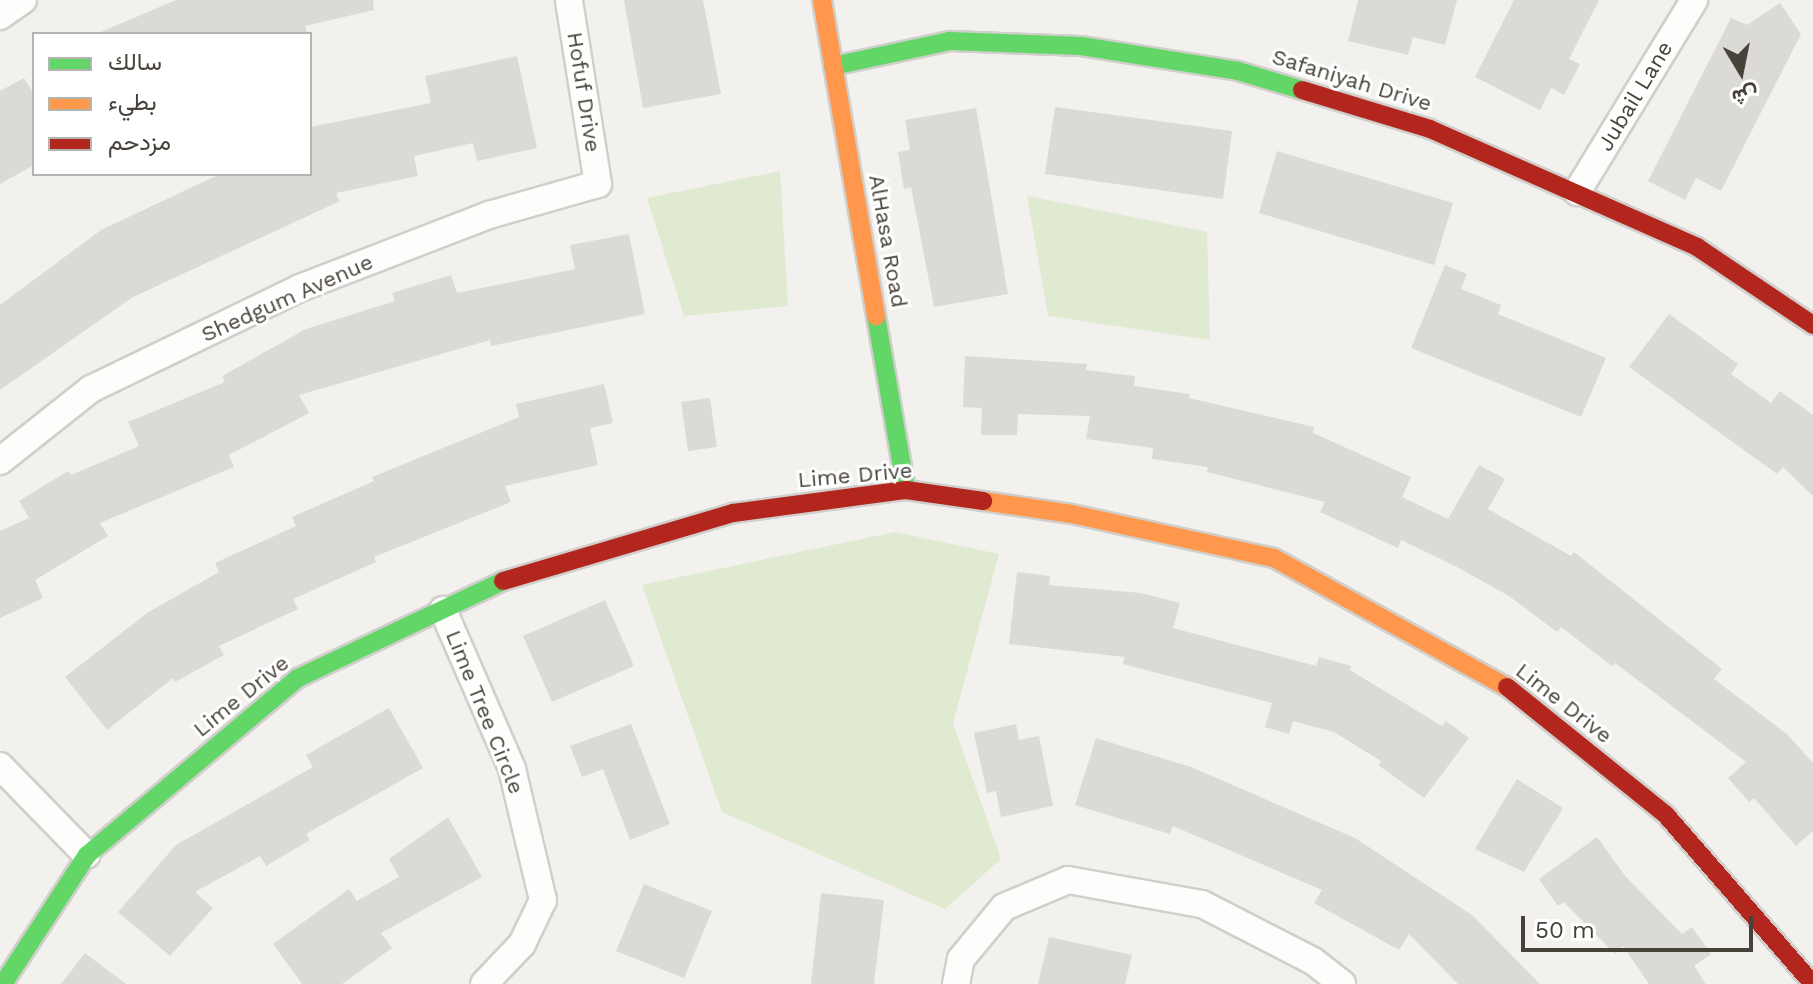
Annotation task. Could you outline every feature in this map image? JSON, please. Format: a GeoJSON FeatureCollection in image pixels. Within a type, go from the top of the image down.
{"type":"FeatureCollection","features":[{"type":"Feature","properties":{"kind":"street"},"geometry":{"type":"LineString","coordinates":[[0,16],[23,0]]}},
{"type":"Feature","properties":{"kind":"street","name":"Hofuf Drive"},"geometry":{"type":"LineString","coordinates":[[569,0],[598,184]]}},
{"type":"Feature","properties":{"kind":"street","name":"AlHasa Road"},"geometry":{"type":"LineString","coordinates":[[822,0],[906,490]]}},
{"type":"Feature","properties":{"kind":"street","name":"Jubail Lane"},"geometry":{"type":"LineString","coordinates":[[1577,192],[1694,0]]}},
{"type":"Feature","properties":{"kind":"street","name":"Safaniyah Drive"},"geometry":{"type":"LineString","coordinates":[[833,66],[950,41],[1081,46],[1238,71],[1430,129],[1577,192],[1697,247],[1813,325]]}},
{"type":"Feature","properties":{"kind":"street","name":"Shedgum Avenue"},"geometry":{"type":"LineString","coordinates":[[0,461],[91,389],[300,288],[489,215],[598,184]]}},
{"type":"Feature","properties":{"kind":"street","name":"Lime Drive"},"geometry":{"type":"LineString","coordinates":[[3,984],[87,855],[298,678],[514,576],[733,513],[906,490],[1072,514],[1274,558],[1511,689],[1666,815],[1813,984]]}},
{"type":"Feature","properties":{"kind":"street","name":"Lime Tree Circle"},"geometry":{"type":"LineString","coordinates":[[443,610],[512,769],[543,900],[522,944],[484,984]]}},
{"type":"Feature","properties":{"kind":"street"},"geometry":{"type":"LineString","coordinates":[[0,766],[87,855]]}},
{"type":"Feature","properties":{"kind":"street"},"geometry":{"type":"LineString","coordinates":[[956,984],[961,959],[1004,907],[1068,880],[1202,904],[1313,961],[1342,984]]}},
{"type":"Feature","properties":{"kind":"green space"},"geometry":{"type":"Polygon","coordinates":[[[780,171],[788,306],[684,316],[647,198],[780,171]]]}},
{"type":"Feature","properties":{"kind":"green space"},"geometry":{"type":"Polygon","coordinates":[[[1027,196],[1207,232],[1210,340],[1048,316],[1027,196]]]}},
{"type":"Feature","properties":{"kind":"green space"},"geometry":{"type":"Polygon","coordinates":[[[895,532],[999,554],[953,723],[1001,859],[945,909],[722,812],[642,585],[895,532]]]}},
{"type":"Feature","properties":{"kind":"building"},"geometry":{"type":"Polygon","coordinates":[[[176,0],[373,0],[374,10],[305,26],[307,32],[101,32],[176,0]]]}},
{"type":"Feature","properties":{"kind":"building"},"geometry":{"type":"Polygon","coordinates":[[[624,0],[703,0],[721,94],[643,108],[624,0]]]}},
{"type":"Feature","properties":{"kind":"building"},"geometry":{"type":"Polygon","coordinates":[[[1358,0],[1457,0],[1445,45],[1413,37],[1408,55],[1348,41],[1358,0]]]}},
{"type":"Feature","properties":{"kind":"building"},"geometry":{"type":"Polygon","coordinates":[[[1514,0],[1599,0],[1569,59],[1580,64],[1564,95],[1551,88],[1540,110],[1475,77],[1514,0]]]}},
{"type":"Feature","properties":{"kind":"building"},"geometry":{"type":"Polygon","coordinates":[[[1780,3],[1801,34],[1721,191],[1696,178],[1685,200],[1648,181],[1731,18],[1747,25],[1780,3]]]}},
{"type":"Feature","properties":{"kind":"building"},"geometry":{"type":"Polygon","coordinates":[[[517,56],[537,148],[477,161],[473,143],[414,156],[418,176],[336,193],[340,201],[133,297],[0,390],[0,305],[101,230],[216,176],[312,176],[312,127],[431,103],[425,76],[517,56]]]}},
{"type":"Feature","properties":{"kind":"building"},"geometry":{"type":"Polygon","coordinates":[[[24,78],[32,92],[32,166],[0,184],[0,91],[24,78]]]}},
{"type":"Feature","properties":{"kind":"building"},"geometry":{"type":"Polygon","coordinates":[[[1055,107],[1232,131],[1223,199],[1045,174],[1055,107]]]}},
{"type":"Feature","properties":{"kind":"building"},"geometry":{"type":"Polygon","coordinates":[[[976,108],[1008,294],[934,307],[911,187],[904,189],[898,152],[910,150],[905,120],[976,108]]]}},
{"type":"Feature","properties":{"kind":"building"},"geometry":{"type":"Polygon","coordinates":[[[1277,151],[1453,203],[1434,265],[1259,213],[1277,151]]]}},
{"type":"Feature","properties":{"kind":"building"},"geometry":{"type":"Polygon","coordinates":[[[629,234],[645,314],[491,346],[490,340],[299,395],[309,413],[229,455],[234,467],[100,523],[108,536],[35,580],[43,598],[0,618],[0,531],[29,518],[19,501],[68,471],[71,475],[139,446],[128,422],[225,382],[222,376],[306,329],[395,301],[392,293],[451,275],[457,293],[575,269],[570,245],[629,234]]]}},
{"type":"Feature","properties":{"kind":"building"},"geometry":{"type":"Polygon","coordinates":[[[1445,265],[1467,274],[1461,289],[1501,305],[1498,314],[1606,358],[1581,417],[1411,348],[1445,265]]]}},
{"type":"Feature","properties":{"kind":"building"},"geometry":{"type":"Polygon","coordinates":[[[1669,314],[1738,364],[1731,374],[1771,403],[1780,391],[1813,415],[1813,496],[1783,467],[1777,474],[1629,367],[1669,314]]]}},
{"type":"Feature","properties":{"kind":"building"},"geometry":{"type":"Polygon","coordinates":[[[965,356],[1087,364],[1086,370],[1135,376],[1134,386],[1189,394],[1189,398],[1314,427],[1313,433],[1411,477],[1402,497],[1448,519],[1479,465],[1505,479],[1488,509],[1571,556],[1574,552],[1722,669],[1714,679],[1787,734],[1813,763],[1813,831],[1796,846],[1754,798],[1749,802],[1728,778],[1746,762],[1615,663],[1612,666],[1561,627],[1557,632],[1509,596],[1457,567],[1401,540],[1398,548],[1320,512],[1325,502],[1207,472],[1208,467],[1152,459],[1153,448],[1086,439],[1090,416],[1018,414],[1017,435],[981,435],[982,408],[963,407],[965,356]]]}},
{"type":"Feature","properties":{"kind":"building"},"geometry":{"type":"Polygon","coordinates":[[[604,384],[613,423],[590,428],[598,465],[505,486],[511,502],[374,557],[376,562],[293,599],[298,609],[219,646],[224,655],[175,682],[173,678],[107,730],[65,677],[147,613],[219,572],[215,563],[296,526],[292,517],[374,481],[372,477],[519,417],[516,404],[604,384]]]}},
{"type":"Feature","properties":{"kind":"building"},"geometry":{"type":"Polygon","coordinates":[[[710,398],[717,447],[688,451],[681,402],[710,398]]]}},
{"type":"Feature","properties":{"kind":"building"},"geometry":{"type":"Polygon","coordinates":[[[1017,572],[1050,576],[1049,585],[1141,593],[1180,603],[1173,628],[1316,666],[1319,657],[1351,666],[1350,670],[1442,726],[1446,721],[1469,738],[1424,798],[1378,765],[1381,761],[1334,732],[1293,721],[1289,734],[1265,727],[1272,703],[1123,664],[1124,657],[1009,644],[1017,572]]]}},
{"type":"Feature","properties":{"kind":"building"},"geometry":{"type":"Polygon","coordinates":[[[605,600],[634,666],[552,702],[523,636],[605,600]]]}},
{"type":"Feature","properties":{"kind":"building"},"geometry":{"type":"Polygon","coordinates":[[[389,708],[423,768],[306,834],[310,840],[266,866],[260,856],[195,892],[213,908],[170,956],[118,912],[176,845],[313,767],[306,755],[389,708]]]}},
{"type":"Feature","properties":{"kind":"building"},"geometry":{"type":"Polygon","coordinates":[[[631,724],[670,824],[630,840],[603,769],[582,777],[570,746],[631,724]]]}},
{"type":"Feature","properties":{"kind":"building"},"geometry":{"type":"Polygon","coordinates":[[[1016,724],[1019,740],[1039,736],[1053,806],[1001,817],[996,791],[987,793],[974,733],[1016,724]]]}},
{"type":"Feature","properties":{"kind":"building"},"geometry":{"type":"Polygon","coordinates":[[[1096,738],[1191,767],[1355,838],[1472,915],[1540,984],[1458,984],[1409,934],[1399,950],[1314,903],[1322,890],[1173,826],[1170,834],[1075,805],[1096,738]]]}},
{"type":"Feature","properties":{"kind":"building"},"geometry":{"type":"Polygon","coordinates":[[[1517,779],[1563,808],[1524,872],[1475,849],[1517,779]]]}},
{"type":"Feature","properties":{"kind":"building"},"geometry":{"type":"Polygon","coordinates":[[[448,817],[482,877],[381,933],[392,948],[342,984],[302,984],[273,944],[349,889],[357,901],[399,877],[389,859],[448,817]]]}},
{"type":"Feature","properties":{"kind":"building"},"geometry":{"type":"Polygon","coordinates":[[[1597,837],[1626,877],[1682,934],[1692,927],[1711,954],[1694,966],[1706,984],[1649,984],[1623,946],[1615,954],[1564,902],[1558,906],[1539,879],[1597,837]]]}},
{"type":"Feature","properties":{"kind":"building"},"geometry":{"type":"Polygon","coordinates":[[[644,884],[712,911],[684,978],[616,951],[644,884]]]}},
{"type":"Feature","properties":{"kind":"building"},"geometry":{"type":"Polygon","coordinates":[[[821,893],[884,900],[874,984],[811,984],[821,893]]]}},
{"type":"Feature","properties":{"kind":"building"},"geometry":{"type":"Polygon","coordinates":[[[1049,937],[1132,955],[1125,984],[1038,984],[1049,937]]]}},
{"type":"Feature","properties":{"kind":"building"},"geometry":{"type":"Polygon","coordinates":[[[85,953],[126,984],[61,984],[85,953]]]}},
{"type":"Feature","properties":{"kind":"traffic: fast"},"geometry":{"type":"LineString","coordinates":[[833,66],[950,41],[1081,46],[1238,71],[1302,90]]}},
{"type":"Feature","properties":{"kind":"traffic: fast"},"geometry":{"type":"LineString","coordinates":[[876,316],[906,490]]}},
{"type":"Feature","properties":{"kind":"traffic: fast"},"geometry":{"type":"LineString","coordinates":[[3,984],[87,855],[298,678],[503,581]]}},
{"type":"Feature","properties":{"kind":"traffic: slow"},"geometry":{"type":"LineString","coordinates":[[822,0],[876,316]]}},
{"type":"Feature","properties":{"kind":"traffic: slow"},"geometry":{"type":"LineString","coordinates":[[983,501],[1072,514],[1274,558],[1507,687]]}},
{"type":"Feature","properties":{"kind":"traffic: jam"},"geometry":{"type":"LineString","coordinates":[[1302,90],[1430,129],[1697,247],[1813,325]]}},
{"type":"Feature","properties":{"kind":"traffic: jam"},"geometry":{"type":"LineString","coordinates":[[503,581],[733,513],[906,490],[983,501]]}},
{"type":"Feature","properties":{"kind":"traffic: jam"},"geometry":{"type":"LineString","coordinates":[[1507,687],[1666,815],[1813,984]]}}]}
